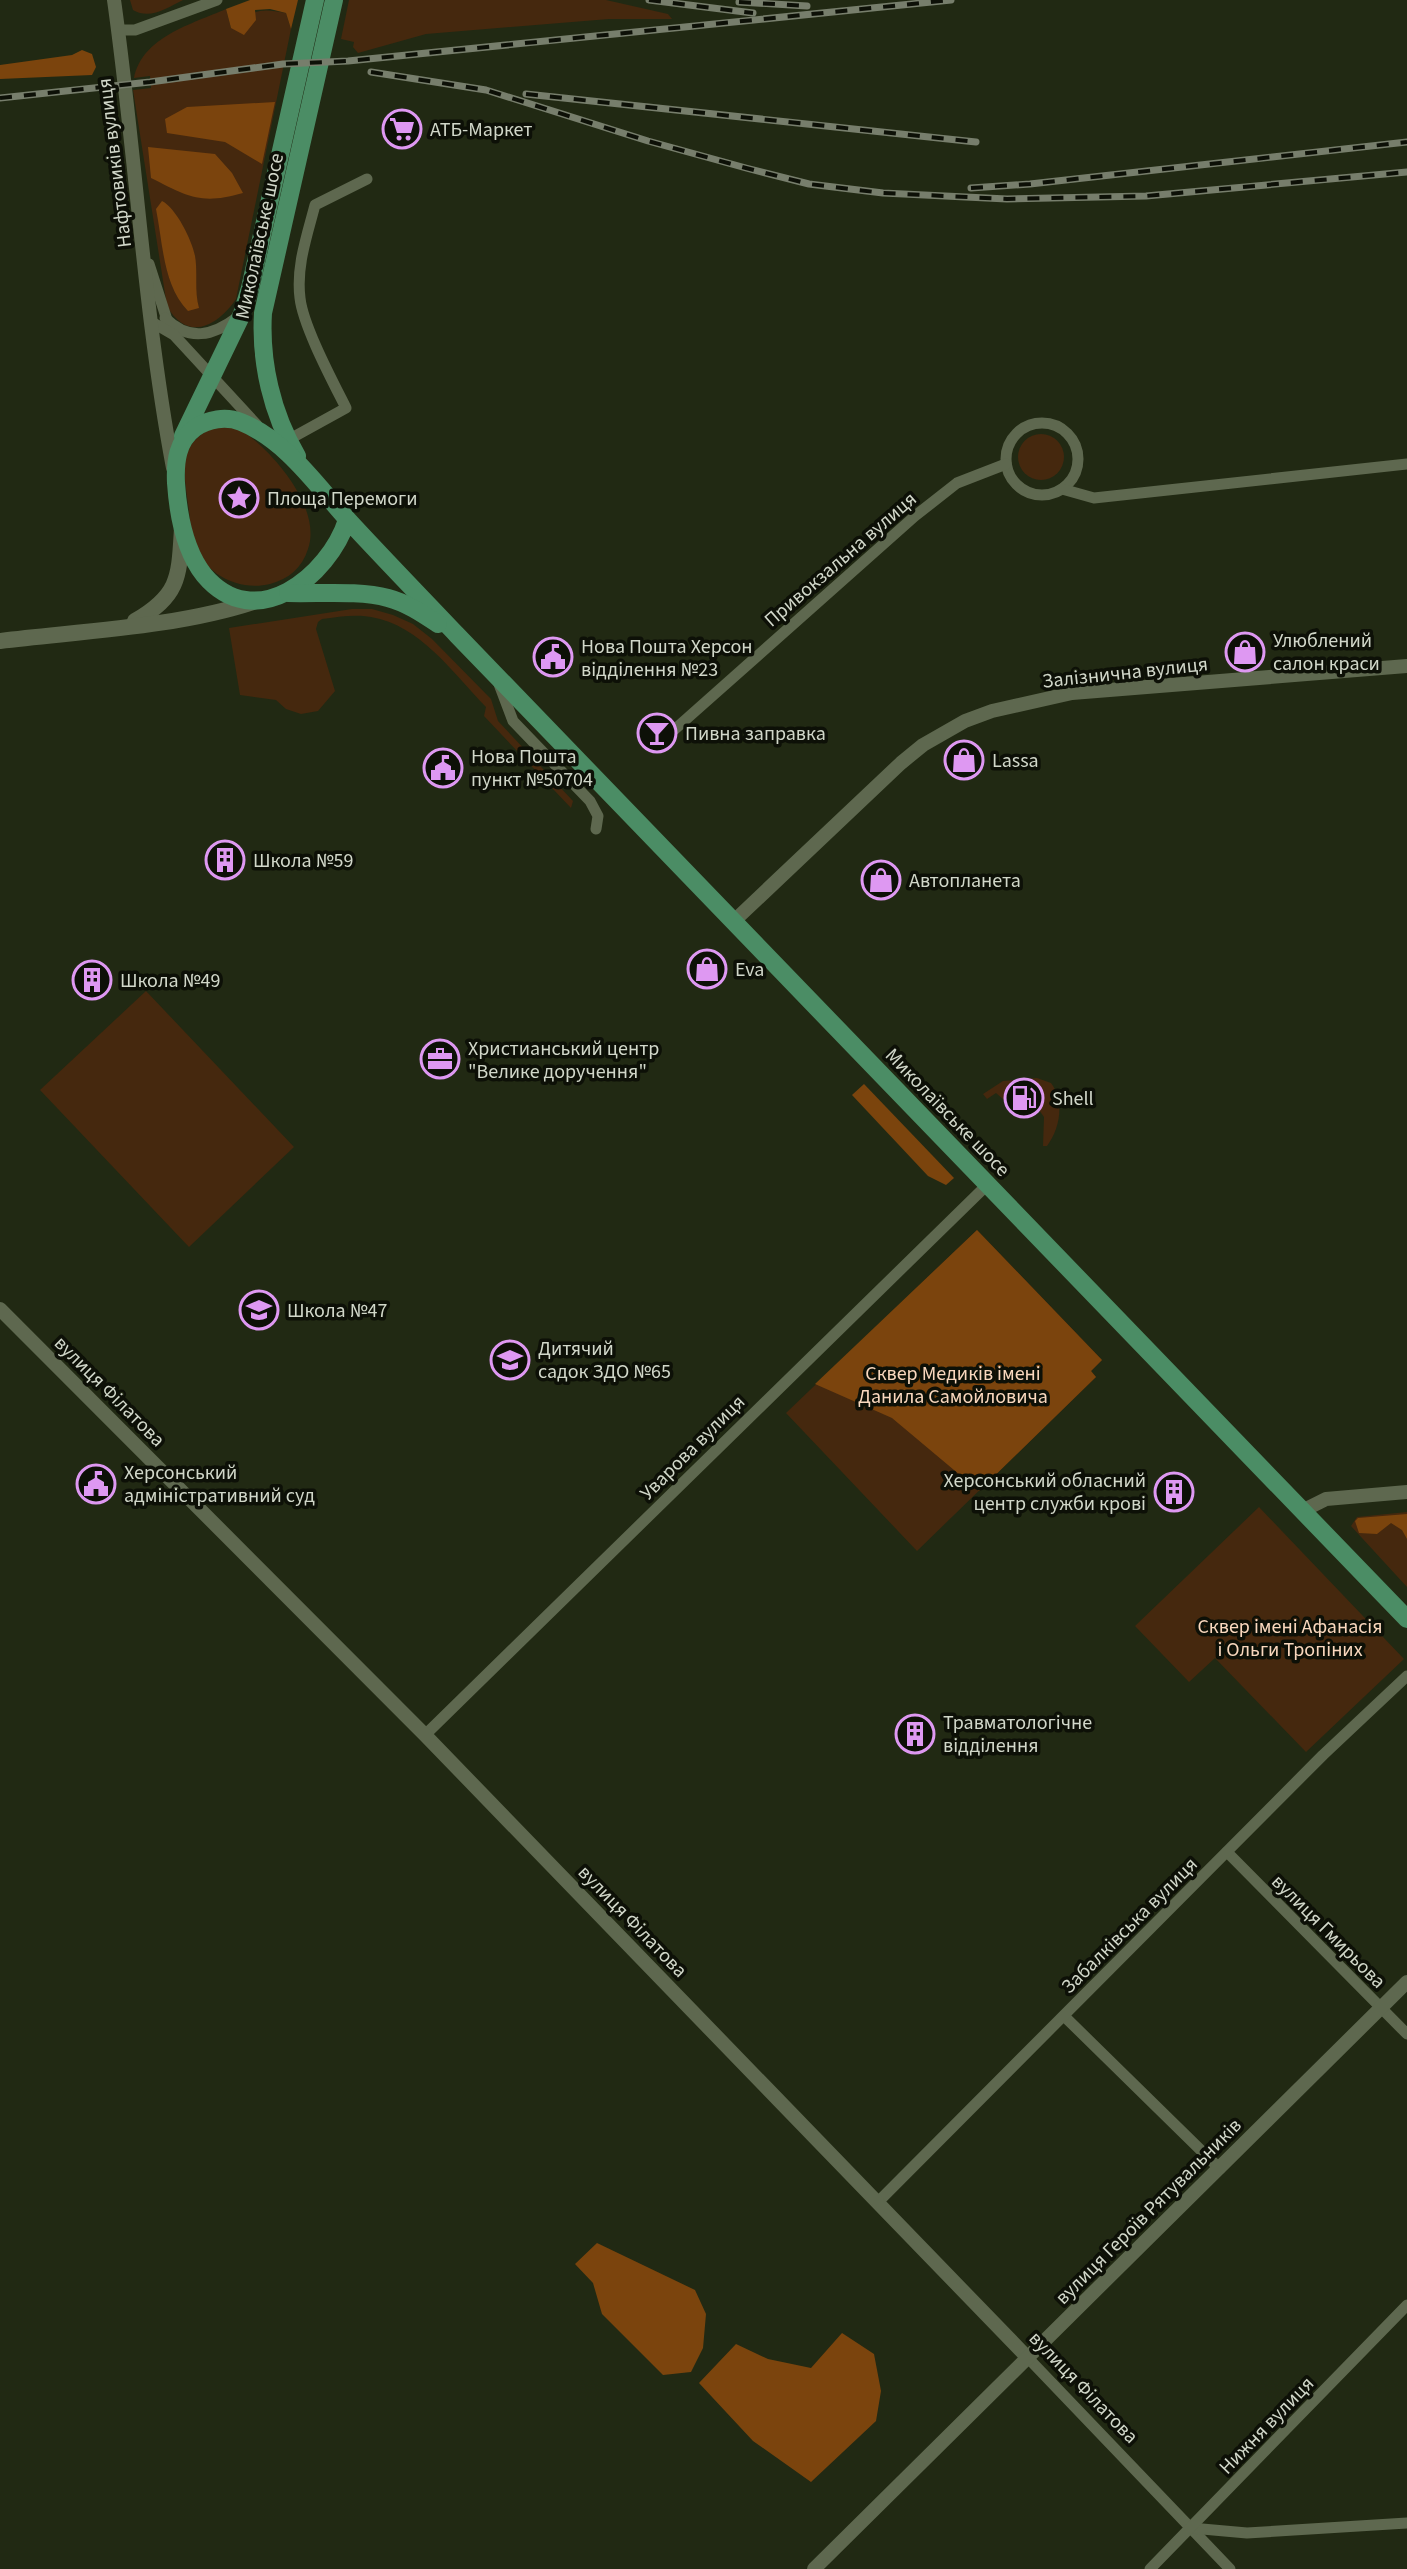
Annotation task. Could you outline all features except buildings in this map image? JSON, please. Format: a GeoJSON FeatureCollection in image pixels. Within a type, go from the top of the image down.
{"type":"FeatureCollection","features":[{"type":"Feature","properties":{"kind":"main road","name":"Миколаївське шосе"},"geometry":{"type":"LineString","coordinates":[[181,442],[242,314],[250,288],[315,0]]}},
{"type":"Feature","properties":{"kind":"main road","name":"Миколаївське шосе"},"geometry":{"type":"LineString","coordinates":[[334,0],[263,313],[263,355],[281,442],[347,520],[496,676],[1407,1619]]}},
{"type":"Feature","properties":{"kind":"main road"},"geometry":{"type":"LineString","coordinates":[[256,601],[219,588],[204,574],[182,526],[176,464],[181,442],[199,425],[222,419],[242,422],[281,442]]}},
{"type":"Feature","properties":{"kind":"main road"},"geometry":{"type":"LineString","coordinates":[[0,641],[227,611],[288,593],[314,574],[329,558],[341,539],[347,520]]}},
{"type":"Feature","properties":{"kind":"main road"},"geometry":{"type":"LineString","coordinates":[[126,626],[150,613],[171,593],[177,579],[182,526]]}},
{"type":"Feature","properties":{"kind":"main road","name":"Миколаївське шосе"},"geometry":{"type":"LineString","coordinates":[[288,593],[366,594],[388,598],[457,635]]}},
{"type":"Feature","properties":{"kind":"street","name":"Нафтовиків вулиця"},"geometry":{"type":"LineString","coordinates":[[114,0],[176,485]]}},
{"type":"Feature","properties":{"kind":"street"},"geometry":{"type":"LineString","coordinates":[[119,30],[135,30],[217,0]]}},
{"type":"Feature","properties":{"kind":"street"},"geometry":{"type":"LineString","coordinates":[[157,319],[210,376],[281,442],[346,408],[306,321],[299,280],[302,252],[315,205],[367,179]]}},
{"type":"Feature","properties":{"kind":"street"},"geometry":{"type":"LineString","coordinates":[[157,319],[193,334],[215,330],[242,314]]}},
{"type":"Feature","properties":{"kind":"street"},"geometry":{"type":"LineString","coordinates":[[1038,423],[1050,423],[1061,428],[1070,436],[1079,458],[1071,481],[1062,489],[1039,495],[1017,485],[1006,464],[1010,441],[1017,432],[1038,423]]}},
{"type":"Feature","properties":{"kind":"street","name":"Привокзальна вулиця"},"geometry":{"type":"LineString","coordinates":[[674,730],[915,516],[957,483],[1006,464]]}},
{"type":"Feature","properties":{"kind":"street"},"geometry":{"type":"LineString","coordinates":[[1062,489],[1094,498],[1407,464]]}},
{"type":"Feature","properties":{"kind":"street","name":"Залізнична вулиця"},"geometry":{"type":"LineString","coordinates":[[734,921],[901,763],[923,745],[975,717],[1072,693],[1407,666]]}},
{"type":"Feature","properties":{"kind":"street"},"geometry":{"type":"LineString","coordinates":[[496,676],[513,721],[590,801],[598,816],[596,829]]}},
{"type":"Feature","properties":{"kind":"street","name":"Уварова вулиця"},"geometry":{"type":"LineString","coordinates":[[425,1735],[987,1185]]}},
{"type":"Feature","properties":{"kind":"street","name":"вулиця Філатова"},"geometry":{"type":"LineString","coordinates":[[0,1309],[425,1735],[1230,2569]]}},
{"type":"Feature","properties":{"kind":"street"},"geometry":{"type":"LineString","coordinates":[[1302,1511],[1326,1499],[1407,1492]]}},
{"type":"Feature","properties":{"kind":"street","name":"Забалківська вулиця"},"geometry":{"type":"LineString","coordinates":[[878,2202],[1323,1755],[1407,1676]]}},
{"type":"Feature","properties":{"kind":"street","name":"вулиця Гмирьова"},"geometry":{"type":"LineString","coordinates":[[1227,1852],[1407,2034]]}},
{"type":"Feature","properties":{"kind":"street","name":"вулиця Героїв Рятувальників"},"geometry":{"type":"LineString","coordinates":[[814,2569],[1407,1982]]}},
{"type":"Feature","properties":{"kind":"street"},"geometry":{"type":"LineString","coordinates":[[1064,2016],[1220,2169]]}},
{"type":"Feature","properties":{"kind":"street","name":"Нижня вулиця"},"geometry":{"type":"LineString","coordinates":[[1150,2569],[1407,2305]]}},
{"type":"Feature","properties":{"kind":"street"},"geometry":{"type":"LineString","coordinates":[[1191,2528],[1247,2533],[1407,2523]]}},
{"type":"Feature","properties":{"kind":"green space"},"geometry":{"type":"Polygon","coordinates":[[[130,0],[183,0],[146,14],[133,10],[130,0]]]}},
{"type":"Feature","properties":{"kind":"green space"},"geometry":{"type":"Polygon","coordinates":[[[250,0],[298,0],[291,29],[286,13],[270,9],[255,10],[256,20],[244,35],[231,28],[226,9],[250,0]]]}},
{"type":"Feature","properties":{"kind":"green space"},"geometry":{"type":"Polygon","coordinates":[[[349,0],[606,0],[668,14],[672,19],[609,19],[426,34],[358,53],[353,47],[354,42],[341,39],[349,0]]]}},
{"type":"Feature","properties":{"kind":"green space"},"geometry":{"type":"Polygon","coordinates":[[[226,9],[231,28],[251,14],[269,10],[286,13],[291,29],[236,299],[211,323],[193,327],[175,317],[167,306],[133,90],[151,88],[150,76],[134,78],[147,52],[158,42],[226,9]]]}},
{"type":"Feature","properties":{"kind":"green space"},"geometry":{"type":"Polygon","coordinates":[[[82,50],[92,54],[96,67],[92,75],[0,79],[0,65],[72,55],[82,50]]]}},
{"type":"Feature","properties":{"kind":"green space"},"geometry":{"type":"Polygon","coordinates":[[[275,102],[262,164],[225,142],[167,133],[165,119],[187,107],[275,102]]]}},
{"type":"Feature","properties":{"kind":"green space"},"geometry":{"type":"Polygon","coordinates":[[[148,147],[215,154],[232,173],[243,193],[205,199],[164,185],[151,178],[148,147]]]}},
{"type":"Feature","properties":{"kind":"green space"},"geometry":{"type":"Polygon","coordinates":[[[162,201],[178,217],[193,249],[199,308],[188,311],[173,289],[156,209],[162,201]]]}},
{"type":"Feature","properties":{"kind":"green space"},"geometry":{"type":"Polygon","coordinates":[[[215,425],[238,429],[256,442],[282,468],[302,500],[311,533],[308,549],[298,567],[277,582],[246,585],[223,577],[204,562],[193,540],[185,462],[194,442],[215,425]]]}},
{"type":"Feature","properties":{"kind":"green space"},"geometry":{"type":"Polygon","coordinates":[[[1041,434],[1058,440],[1064,457],[1058,474],[1041,480],[1024,474],[1018,457],[1024,440],[1041,434]]]}},
{"type":"Feature","properties":{"kind":"green space"},"geometry":{"type":"Polygon","coordinates":[[[352,609],[372,609],[393,615],[413,624],[432,639],[491,699],[498,721],[573,801],[571,808],[484,716],[486,707],[448,666],[420,640],[389,622],[371,617],[346,616],[318,622],[316,629],[335,691],[318,711],[301,714],[286,709],[276,700],[240,695],[229,628],[352,609]]]}},
{"type":"Feature","properties":{"kind":"green space"},"geometry":{"type":"Polygon","coordinates":[[[146,991],[294,1147],[189,1247],[40,1090],[146,991]]]}},
{"type":"Feature","properties":{"kind":"green space"},"geometry":{"type":"Polygon","coordinates":[[[1037,1078],[1051,1083],[1058,1098],[1058,1123],[1047,1146],[1043,1146],[1044,1117],[1039,1110],[1038,1088],[1012,1088],[1011,1106],[996,1093],[987,1099],[983,1094],[1003,1081],[1037,1078]]]}},
{"type":"Feature","properties":{"kind":"green space"},"geometry":{"type":"Polygon","coordinates":[[[864,1084],[954,1178],[946,1185],[928,1176],[852,1095],[864,1084]]]}},
{"type":"Feature","properties":{"kind":"green space","name":"Сквер Медиків імені Данила Самойловича"},"geometry":{"type":"Polygon","coordinates":[[[977,1230],[1102,1360],[1091,1371],[1096,1377],[917,1551],[786,1413],[977,1230]]]}},
{"type":"Feature","properties":{"kind":"green space","name":"Сквер Медиків імені Данила Самойловича"},"geometry":{"type":"Polygon","coordinates":[[[977,1230],[1102,1360],[1091,1371],[1096,1377],[979,1491],[892,1418],[815,1384],[977,1230]]]}},
{"type":"Feature","properties":{"kind":"green space","name":"Сквер імені Афанасія і Ольги Тропіних"},"geometry":{"type":"Polygon","coordinates":[[[1259,1507],[1404,1659],[1306,1752],[1215,1658],[1189,1682],[1135,1626],[1259,1507]]]}},
{"type":"Feature","properties":{"kind":"green space"},"geometry":{"type":"Polygon","coordinates":[[[1407,1512],[1407,1587],[1351,1526],[1357,1517],[1407,1512]]]}},
{"type":"Feature","properties":{"kind":"green space"},"geometry":{"type":"Polygon","coordinates":[[[1407,1514],[1407,1539],[1402,1530],[1391,1523],[1377,1534],[1359,1533],[1355,1521],[1358,1518],[1407,1514]]]}},
{"type":"Feature","properties":{"kind":"green space"},"geometry":{"type":"Polygon","coordinates":[[[597,2243],[695,2290],[706,2314],[703,2348],[691,2372],[663,2375],[602,2314],[593,2283],[575,2264],[597,2243]]]}},
{"type":"Feature","properties":{"kind":"green space"},"geometry":{"type":"Polygon","coordinates":[[[842,2333],[874,2354],[881,2391],[876,2421],[811,2482],[753,2441],[699,2383],[736,2344],[768,2359],[811,2368],[842,2333]]]}},
{"type":"Feature","properties":{"kind":"railway"},"geometry":{"type":"LineString","coordinates":[[649,0],[753,13]]}},
{"type":"Feature","properties":{"kind":"railway"},"geometry":{"type":"LineString","coordinates":[[0,98],[283,64],[348,61],[951,0]]}},
{"type":"Feature","properties":{"kind":"railway"},"geometry":{"type":"LineString","coordinates":[[739,2],[807,6]]}},
{"type":"Feature","properties":{"kind":"railway"},"geometry":{"type":"LineString","coordinates":[[371,72],[486,90],[746,168],[809,184],[883,193],[1007,199],[1146,196],[1407,172]]}},
{"type":"Feature","properties":{"kind":"railway"},"geometry":{"type":"LineString","coordinates":[[526,94],[976,142]]}},
{"type":"Feature","properties":{"kind":"railway"},"geometry":{"type":"LineString","coordinates":[[971,188],[1407,142]]}},
{"type":"Feature","properties":{"kind":"place","name":"АТБ-Маркет"},"geometry":{"type":"Point","coordinates":[402,129]}},
{"type":"Feature","properties":{"kind":"place","name":"Площа Перемоги"},"geometry":{"type":"Point","coordinates":[239,498]}},
{"type":"Feature","properties":{"kind":"place","name":"Улюблений салон краси"},"geometry":{"type":"Point","coordinates":[1245,652]}},
{"type":"Feature","properties":{"kind":"place","name":"Нова Пошта Херсон відділення №23"},"geometry":{"type":"Point","coordinates":[553,657]}},
{"type":"Feature","properties":{"kind":"place","name":"Пивна заправка"},"geometry":{"type":"Point","coordinates":[657,733]}},
{"type":"Feature","properties":{"kind":"place","name":"Lassa"},"geometry":{"type":"Point","coordinates":[964,760]}},
{"type":"Feature","properties":{"kind":"place","name":"Нова Пошта пункт №50704"},"geometry":{"type":"Point","coordinates":[443,768]}},
{"type":"Feature","properties":{"kind":"place","name":"Школа №59"},"geometry":{"type":"Point","coordinates":[225,860]}},
{"type":"Feature","properties":{"kind":"place","name":"Автопланета"},"geometry":{"type":"Point","coordinates":[881,880]}},
{"type":"Feature","properties":{"kind":"place","name":"Eva"},"geometry":{"type":"Point","coordinates":[707,969]}},
{"type":"Feature","properties":{"kind":"place","name":"Школа №49"},"geometry":{"type":"Point","coordinates":[92,980]}},
{"type":"Feature","properties":{"kind":"place","name":"Христианський центр \"Велике доручення\""},"geometry":{"type":"Point","coordinates":[440,1059]}},
{"type":"Feature","properties":{"kind":"place","name":"Shell"},"geometry":{"type":"Point","coordinates":[1024,1098]}},
{"type":"Feature","properties":{"kind":"place","name":"Школа №47"},"geometry":{"type":"Point","coordinates":[259,1310]}},
{"type":"Feature","properties":{"kind":"place","name":"Дитячий садок ЗДО №65"},"geometry":{"type":"Point","coordinates":[510,1360]}},
{"type":"Feature","properties":{"kind":"place","name":"Херсонський адміністративний суд"},"geometry":{"type":"Point","coordinates":[96,1484]}},
{"type":"Feature","properties":{"kind":"place","name":"Херсонський обласний центр служби крові"},"geometry":{"type":"Point","coordinates":[1174,1492]}},
{"type":"Feature","properties":{"kind":"place","name":"Травматологічне відділення"},"geometry":{"type":"Point","coordinates":[915,1734]}}]}
